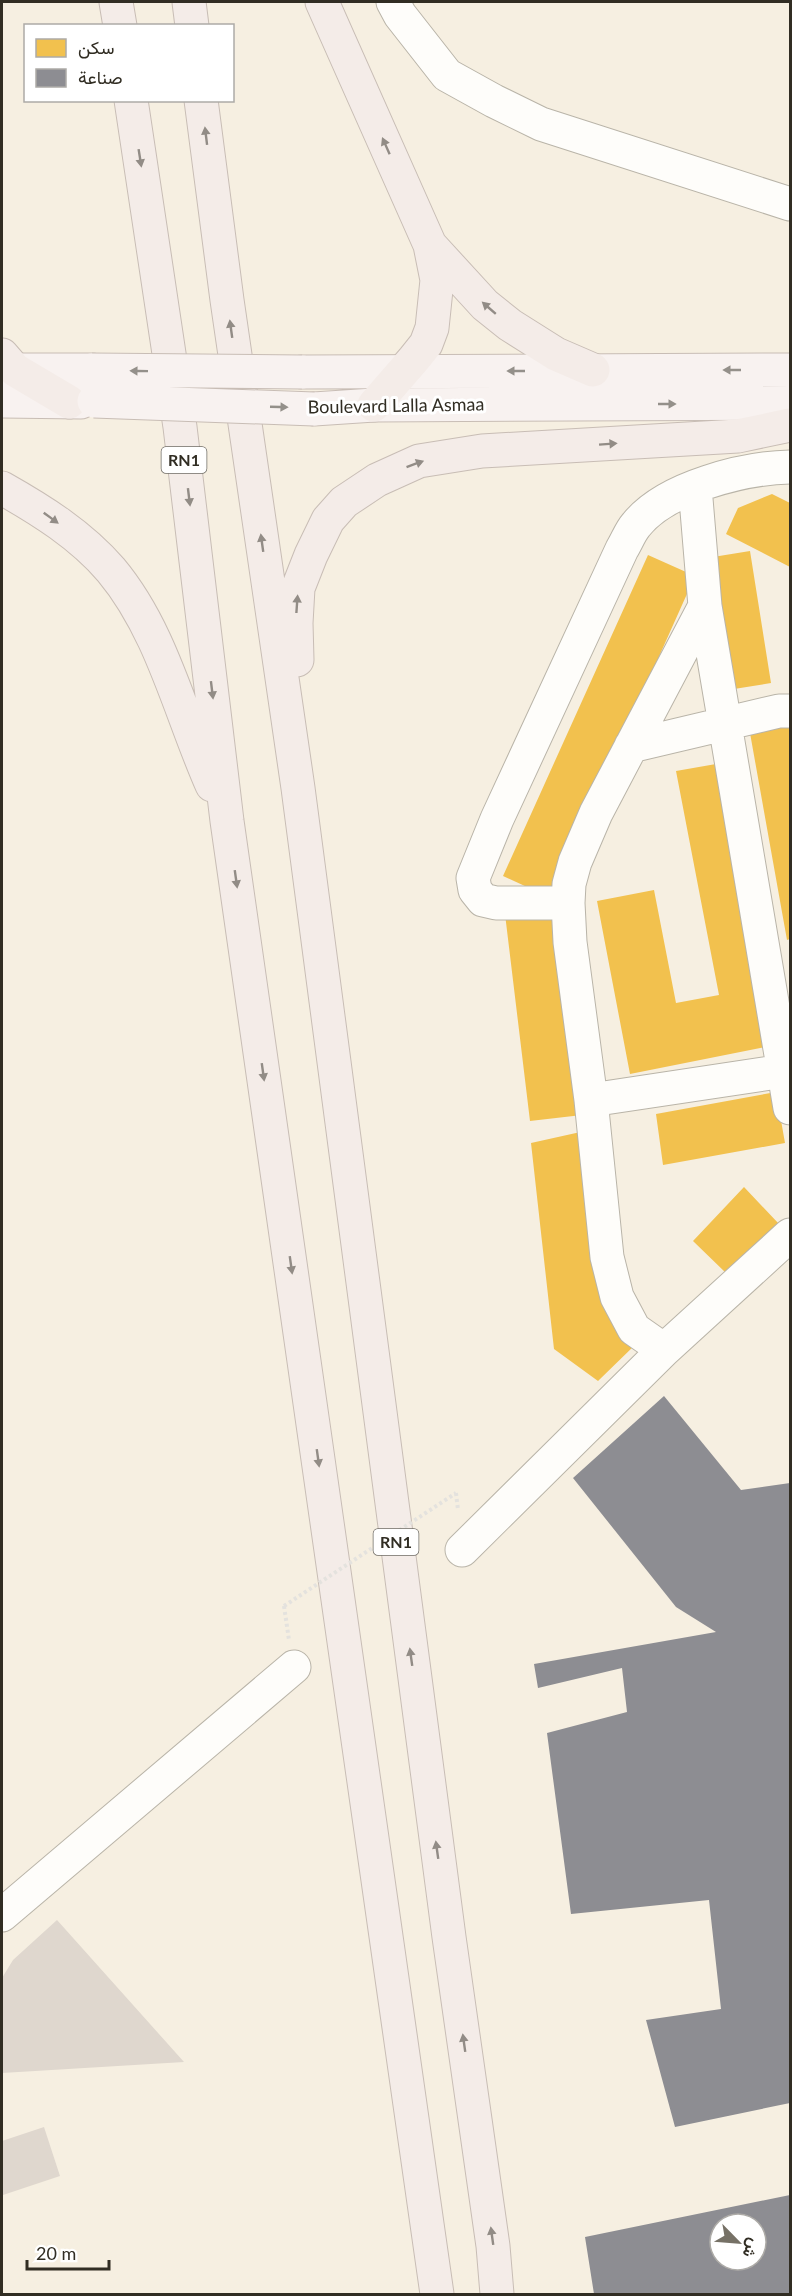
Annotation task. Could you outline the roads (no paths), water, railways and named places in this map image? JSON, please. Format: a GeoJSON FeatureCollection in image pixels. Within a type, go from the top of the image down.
{"type":"FeatureCollection","features":[{"type":"Feature","properties":{"kind":"highway"},"geometry":{"type":"LineString","coordinates":[[116,2],[120,24]]}},
{"type":"Feature","properties":{"kind":"highway"},"geometry":{"type":"LineString","coordinates":[[189,2],[192,24]]}},
{"type":"Feature","properties":{"kind":"highway"},"geometry":{"type":"LineString","coordinates":[[322,2],[430,245],[437,280],[432,328],[426,344],[374,405]]}},
{"type":"Feature","properties":{"kind":"highway","name":"RN1"},"geometry":{"type":"LineString","coordinates":[[131,102],[180,427],[227,821],[437,2295]]}},
{"type":"Feature","properties":{"kind":"highway","name":"RN1"},"geometry":{"type":"LineString","coordinates":[[201,102],[227,300],[298,788],[416,1691],[493,2246],[497,2295]]}},
{"type":"Feature","properties":{"kind":"highway"},"geometry":{"type":"LineString","coordinates":[[430,245],[485,305],[510,326],[556,354],[593,370]]}},
{"type":"Feature","properties":{"kind":"highway"},"geometry":{"type":"LineString","coordinates":[[298,788],[296,623],[298,588],[328,520],[344,502],[377,480],[419,461],[482,452],[738,436],[790,425]]}},
{"type":"Feature","properties":{"kind":"highway"},"geometry":{"type":"LineString","coordinates":[[2,488],[39,509],[79,538],[111,570],[132,600],[152,634],[227,821]]}},
{"type":"Feature","properties":{"kind":"main road","name":"Boulevard Lalla Asmaa"},"geometry":{"type":"LineString","coordinates":[[6,365],[85,391],[314,409],[374,405],[790,403]]}},
{"type":"Feature","properties":{"kind":"main road","name":"Boulevard Lalla Asmaa"},"geometry":{"type":"LineString","coordinates":[[2,401],[85,391],[302,372],[790,370]]}},
{"type":"Feature","properties":{"kind":"street"},"geometry":{"type":"LineString","coordinates":[[393,2],[400,15],[447,75],[494,102],[541,124],[790,204]]}},
{"type":"Feature","properties":{"kind":"street"},"geometry":{"type":"LineString","coordinates":[[568,903],[496,903],[483,900],[475,890],[473,878],[497,819],[627,541],[636,524],[661,504],[695,487],[728,476],[790,467]]}},
{"type":"Feature","properties":{"kind":"street"},"geometry":{"type":"LineString","coordinates":[[695,487],[705,606],[725,723],[779,970],[784,1071],[790,1108]]}},
{"type":"Feature","properties":{"kind":"street"},"geometry":{"type":"LineString","coordinates":[[664,1350],[634,1329],[617,1297],[607,1257],[591,1100],[570,942],[569,884],[575,862],[596,813],[705,606]]}},
{"type":"Feature","properties":{"kind":"street"},"geometry":{"type":"LineString","coordinates":[[631,747],[725,723],[779,711],[790,711]]}},
{"type":"Feature","properties":{"kind":"street"},"geometry":{"type":"LineString","coordinates":[[591,1100],[784,1071]]}},
{"type":"Feature","properties":{"kind":"street"},"geometry":{"type":"LineString","coordinates":[[462,1550],[664,1350],[790,1235]]}},
{"type":"Feature","properties":{"kind":"street"},"geometry":{"type":"LineString","coordinates":[[2,1915],[294,1667]]}}]}
